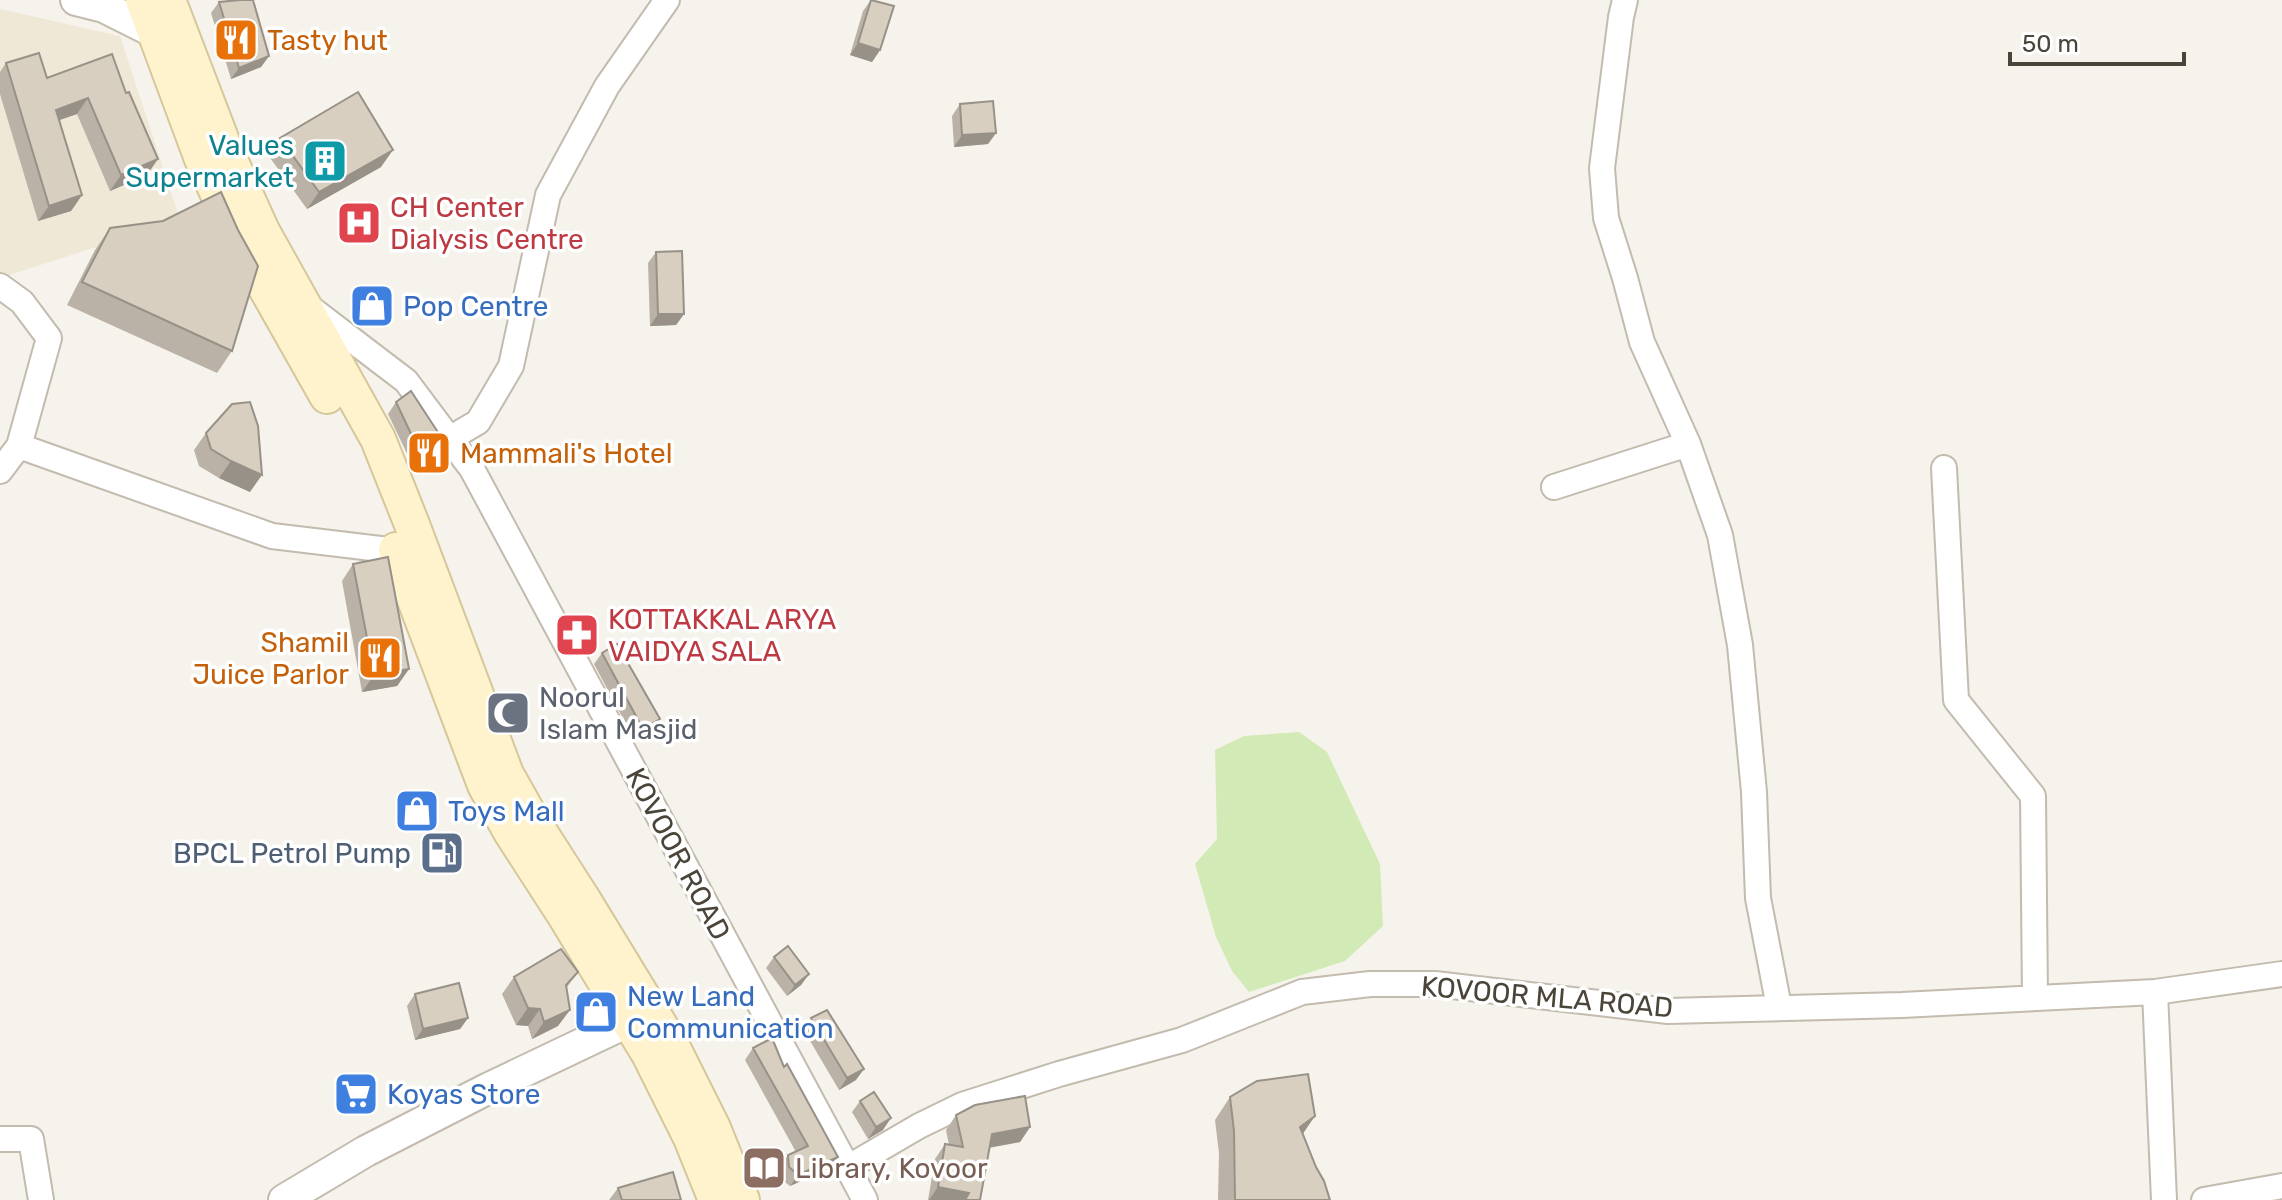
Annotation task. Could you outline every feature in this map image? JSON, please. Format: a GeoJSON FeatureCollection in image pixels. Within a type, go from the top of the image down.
{"type":"FeatureCollection","features":[{"type":"Feature","properties":{"kind":"main road"},"geometry":{"type":"LineString","coordinates":[[143,0],[202,159],[240,242],[285,298],[378,439],[506,774],[574,907],[638,1011],[670,1042],[713,1128],[742,1200]]}},
{"type":"Feature","properties":{"kind":"main road"},"geometry":{"type":"LineString","coordinates":[[168,0],[225,149],[262,231],[285,298],[356,450],[397,551],[485,785],[511,832],[574,907]]}},
{"type":"Feature","properties":{"kind":"main road"},"geometry":{"type":"LineString","coordinates":[[638,1011],[649,1054],[691,1138],[716,1200]]}},
{"type":"Feature","properties":{"kind":"street"},"geometry":{"type":"LineString","coordinates":[[76,0],[104,7],[154,32]]}},
{"type":"Feature","properties":{"kind":"street"},"geometry":{"type":"LineString","coordinates":[[449,439],[478,422],[511,366],[548,195],[607,86],[667,0]]}},
{"type":"Feature","properties":{"kind":"street"},"geometry":{"type":"LineString","coordinates":[[1625,0],[1602,168],[1606,218],[1642,342],[1688,444],[1720,535],[1740,645],[1754,792],[1758,898],[1779,1007]]}},
{"type":"Feature","properties":{"kind":"street"},"geometry":{"type":"LineString","coordinates":[[0,286],[22,302],[49,338],[19,446],[0,471]]}},
{"type":"Feature","properties":{"kind":"street","name":"KOVOOR ROAD"},"geometry":{"type":"LineString","coordinates":[[285,298],[406,381],[472,469],[865,1200]]}},
{"type":"Feature","properties":{"kind":"street"},"geometry":{"type":"LineString","coordinates":[[1554,487],[1688,444]]}},
{"type":"Feature","properties":{"kind":"street"},"geometry":{"type":"LineString","coordinates":[[19,446],[272,536],[397,551]]}},
{"type":"Feature","properties":{"kind":"street"},"geometry":{"type":"LineString","coordinates":[[1944,468],[1956,700],[2033,796],[2035,998]]}},
{"type":"Feature","properties":{"kind":"street","name":"KOVOOR MLA ROAD"},"geometry":{"type":"LineString","coordinates":[[847,1168],[962,1105],[1182,1040],[1302,992],[1370,984],[1435,984],[1668,1011],[1902,1005],[2155,992],[2282,974]]}},
{"type":"Feature","properties":{"kind":"street"},"geometry":{"type":"LineString","coordinates":[[2155,992],[2164,1200]]}},
{"type":"Feature","properties":{"kind":"street"},"geometry":{"type":"LineString","coordinates":[[284,1200],[366,1151],[613,1029],[638,1011]]}},
{"type":"Feature","properties":{"kind":"street"},"geometry":{"type":"LineString","coordinates":[[0,1139],[31,1139],[41,1200]]}},
{"type":"Feature","properties":{"kind":"street"},"geometry":{"type":"LineString","coordinates":[[2217,1199],[2282,1186]]}},
{"type":"Feature","properties":{"kind":"shaded area"},"geometry":{"type":"Polygon","coordinates":[[[0,9],[120,36],[180,220],[0,278],[0,9]]]}},
{"type":"Feature","properties":{"kind":"green space"},"geometry":{"type":"Polygon","coordinates":[[[1299,732],[1327,752],[1380,864],[1383,926],[1345,961],[1249,992],[1232,971],[1216,937],[1195,864],[1217,839],[1215,750],[1244,736],[1299,732]]]}},
{"type":"Feature","properties":{"kind":"building"},"geometry":{"type":"Polygon","coordinates":[[[253,0],[269,56],[239,68],[219,2],[253,0]]]}},
{"type":"Feature","properties":{"kind":"building"},"geometry":{"type":"Polygon","coordinates":[[[871,0],[894,6],[880,50],[858,43],[871,0]]]}},
{"type":"Feature","properties":{"kind":"building"},"geometry":{"type":"Polygon","coordinates":[[[39,53],[47,78],[112,54],[126,93],[129,92],[158,159],[121,175],[88,98],[56,110],[82,195],[49,206],[6,63],[39,53]]]}},
{"type":"Feature","properties":{"kind":"building","name":"Values Supermarket"},"geometry":{"type":"Polygon","coordinates":[[[358,92],[393,150],[319,192],[280,138],[358,92]]]}},
{"type":"Feature","properties":{"kind":"building"},"geometry":{"type":"Polygon","coordinates":[[[993,101],[996,133],[962,135],[960,104],[993,101]]]}},
{"type":"Feature","properties":{"kind":"building"},"geometry":{"type":"Polygon","coordinates":[[[221,192],[258,266],[232,351],[82,282],[110,228],[163,221],[221,192]]]}},
{"type":"Feature","properties":{"kind":"building"},"geometry":{"type":"Polygon","coordinates":[[[682,251],[684,314],[658,314],[656,252],[682,251]]]}},
{"type":"Feature","properties":{"kind":"building"},"geometry":{"type":"Polygon","coordinates":[[[411,391],[445,443],[420,453],[396,402],[411,391]]]}},
{"type":"Feature","properties":{"kind":"building"},"geometry":{"type":"Polygon","coordinates":[[[250,402],[258,426],[262,475],[211,449],[206,433],[232,404],[250,402]]]}},
{"type":"Feature","properties":{"kind":"building"},"geometry":{"type":"Polygon","coordinates":[[[388,557],[409,669],[374,675],[353,564],[388,557]]]}},
{"type":"Feature","properties":{"kind":"building"},"geometry":{"type":"Polygon","coordinates":[[[617,644],[660,719],[643,729],[602,653],[617,644]]]}},
{"type":"Feature","properties":{"kind":"building"},"geometry":{"type":"Polygon","coordinates":[[[788,946],[809,974],[795,985],[774,957],[788,946]]]}},
{"type":"Feature","properties":{"kind":"building"},"geometry":{"type":"Polygon","coordinates":[[[561,949],[578,972],[566,985],[570,1010],[544,1022],[540,1009],[528,1008],[514,977],[561,949]]]}},
{"type":"Feature","properties":{"kind":"building"},"geometry":{"type":"Polygon","coordinates":[[[459,983],[468,1018],[423,1029],[415,994],[459,983]]]}},
{"type":"Feature","properties":{"kind":"building"},"geometry":{"type":"Polygon","coordinates":[[[827,1010],[864,1069],[847,1078],[811,1018],[827,1010]]]}},
{"type":"Feature","properties":{"kind":"building"},"geometry":{"type":"Polygon","coordinates":[[[772,1038],[784,1067],[787,1064],[838,1157],[798,1175],[789,1167],[788,1155],[808,1146],[753,1048],[772,1038]]]}},
{"type":"Feature","properties":{"kind":"building"},"geometry":{"type":"Polygon","coordinates":[[[1308,1074],[1315,1116],[1300,1127],[1330,1200],[1235,1200],[1230,1097],[1257,1081],[1308,1074]]]}},
{"type":"Feature","properties":{"kind":"building"},"geometry":{"type":"Polygon","coordinates":[[[874,1092],[891,1118],[876,1127],[860,1101],[874,1092]]]}},
{"type":"Feature","properties":{"kind":"building"},"geometry":{"type":"Polygon","coordinates":[[[1025,1096],[1030,1127],[992,1134],[980,1200],[965,1200],[969,1193],[938,1187],[945,1144],[963,1147],[956,1115],[975,1105],[1025,1096]]]}},
{"type":"Feature","properties":{"kind":"building"},"geometry":{"type":"Polygon","coordinates":[[[673,1172],[681,1200],[622,1200],[618,1188],[673,1172]]]}},
{"type":"Feature","properties":{"kind":"place","name":"Tasty hut"},"geometry":{"type":"Point","coordinates":[236,40]}},
{"type":"Feature","properties":{"kind":"place","name":"Values Supermarket"},"geometry":{"type":"Point","coordinates":[325,161]}},
{"type":"Feature","properties":{"kind":"place","name":"CH Center Dialysis Centre"},"geometry":{"type":"Point","coordinates":[359,223]}},
{"type":"Feature","properties":{"kind":"place","name":"Pop Centre"},"geometry":{"type":"Point","coordinates":[372,306]}},
{"type":"Feature","properties":{"kind":"place","name":"Mammali's Hotel"},"geometry":{"type":"Point","coordinates":[429,453]}},
{"type":"Feature","properties":{"kind":"place","name":"KOTTAKKAL ARYA VAIDYA SALA"},"geometry":{"type":"Point","coordinates":[577,635]}},
{"type":"Feature","properties":{"kind":"place","name":"Shamil Juice Parlor"},"geometry":{"type":"Point","coordinates":[380,658]}},
{"type":"Feature","properties":{"kind":"place","name":"Noorul Islam Masjid"},"geometry":{"type":"Point","coordinates":[508,713]}},
{"type":"Feature","properties":{"kind":"place","name":"Toys Mall"},"geometry":{"type":"Point","coordinates":[417,811]}},
{"type":"Feature","properties":{"kind":"place","name":"BPCL Petrol Pump"},"geometry":{"type":"Point","coordinates":[442,853]}},
{"type":"Feature","properties":{"kind":"place","name":"New Land Communication"},"geometry":{"type":"Point","coordinates":[596,1012]}},
{"type":"Feature","properties":{"kind":"place","name":"Koyas Store"},"geometry":{"type":"Point","coordinates":[356,1094]}},
{"type":"Feature","properties":{"kind":"place","name":"Library, Kovoor"},"geometry":{"type":"Point","coordinates":[764,1168]}}]}
